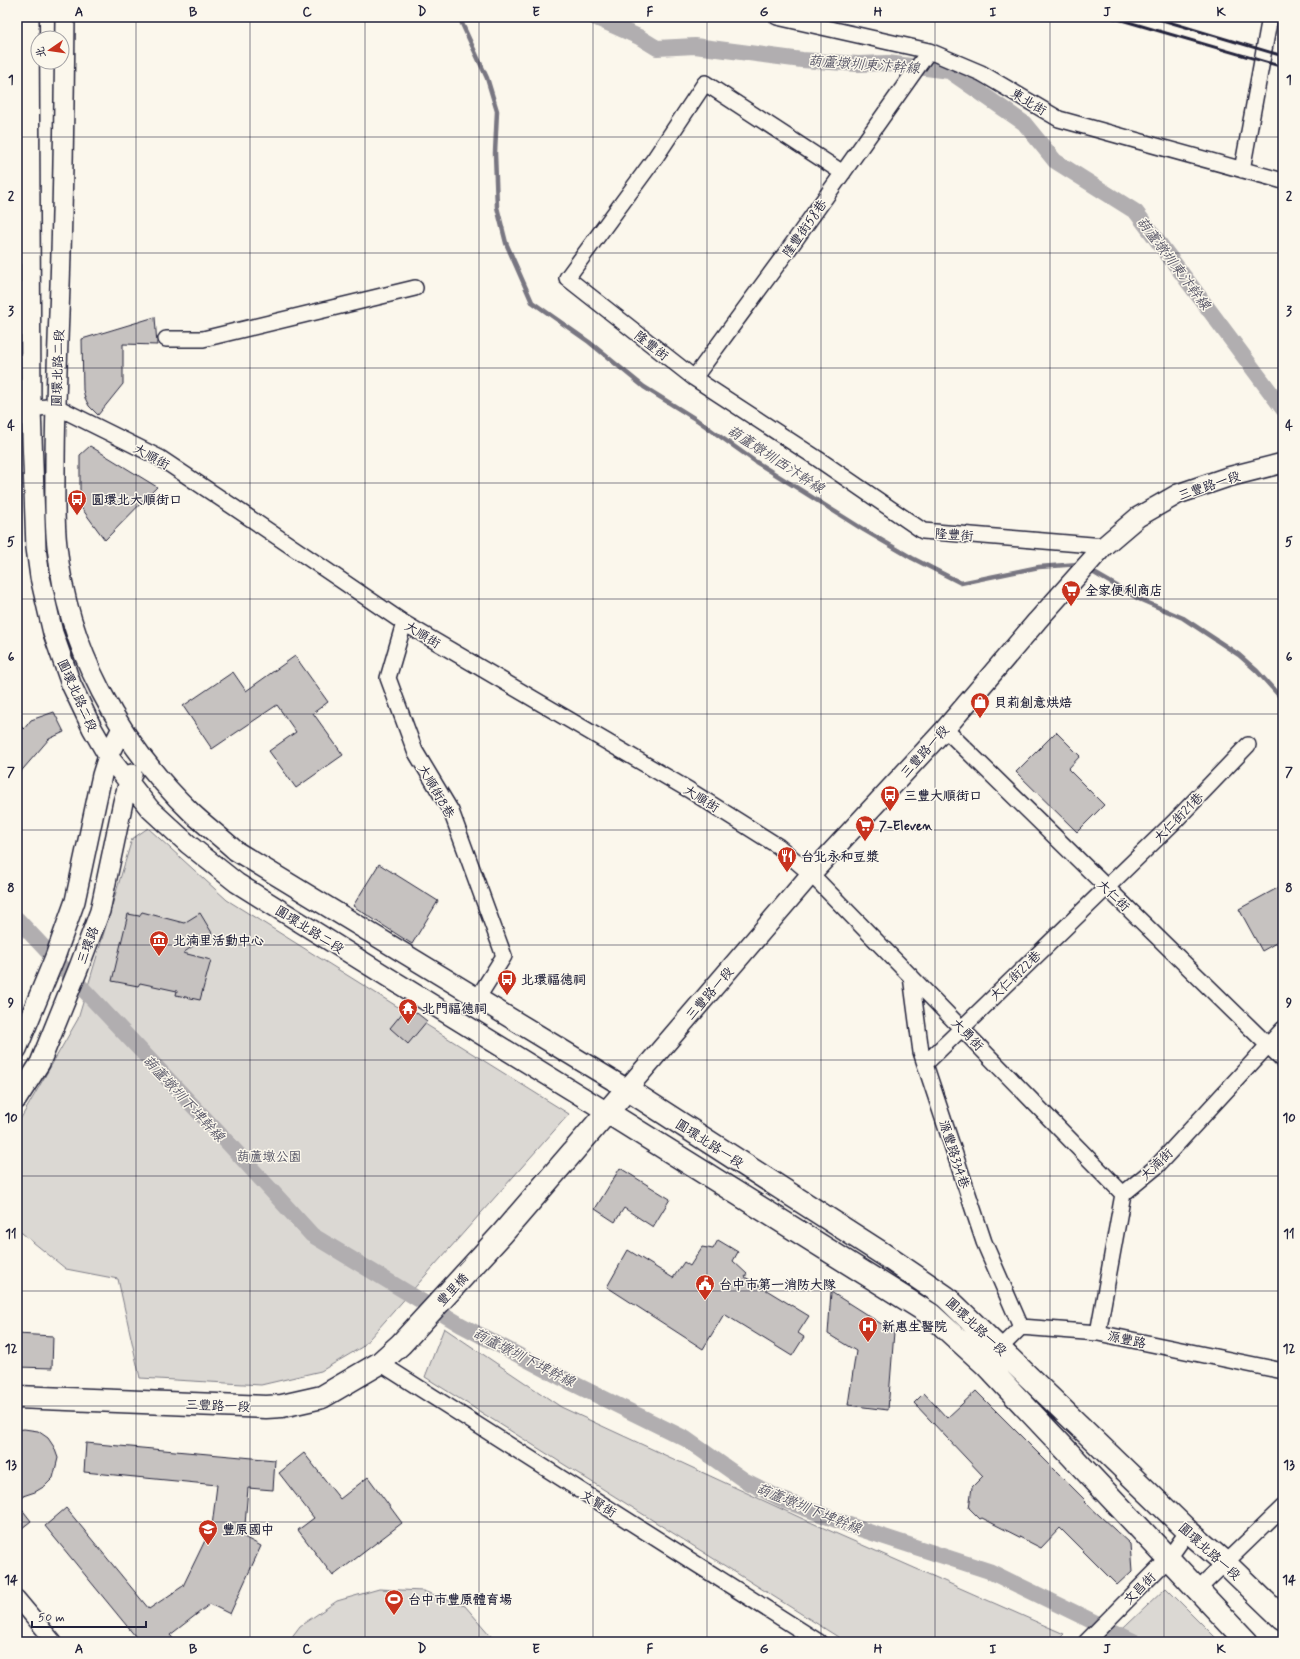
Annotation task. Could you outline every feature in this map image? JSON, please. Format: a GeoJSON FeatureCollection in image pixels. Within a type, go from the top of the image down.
{"type":"FeatureCollection","features":[{"type":"Feature","properties":{"kind":"main road","name":"三豐路一段"},"geometry":{"type":"LineString","coordinates":[[502,1234],[627,1089]]}},
{"type":"Feature","properties":{"kind":"main road","name":"圓環北路一段"},"geometry":{"type":"LineString","coordinates":[[627,1089],[877,1250],[940,1293],[1000,1348],[1188,1531],[1224,1562],[1283,1619]]}},
{"type":"Feature","properties":{"kind":"main road","name":"圓環北路一段"},"geometry":{"type":"LineString","coordinates":[[607,1112],[930,1314],[985,1364],[1247,1642]]}},
{"type":"Feature","properties":{"kind":"main road","name":"豐里橋"},"geometry":{"type":"LineString","coordinates":[[401,1344],[502,1234]]}},
{"type":"Feature","properties":{"kind":"main road","name":"三豐路一段"},"geometry":{"type":"LineString","coordinates":[[17,1397],[266,1407],[282,1406],[322,1397],[380,1363],[401,1344]]}},
{"type":"Feature","properties":{"kind":"street","name":"圓環北路二段"},"geometry":{"type":"LineString","coordinates":[[29,17],[31,409],[36,548],[46,605],[53,633],[71,684],[89,722],[108,756],[150,809],[177,834],[237,883],[393,981],[607,1112]]}},
{"type":"Feature","properties":{"kind":"street","name":"圓環北路二段"},"geometry":{"type":"LineString","coordinates":[[65,17],[63,200],[55,406],[55,524],[60,569],[66,599],[84,657],[97,685],[122,728],[155,774],[192,813],[236,851],[627,1089]]}},
{"type":"Feature","properties":{"kind":"street","name":"東北街"},"geometry":{"type":"LineString","coordinates":[[777,17],[926,55],[981,73],[1059,119],[1283,181]]}},
{"type":"Feature","properties":{"kind":"street"},"geometry":{"type":"LineString","coordinates":[[1242,170],[1270,17]]}},
{"type":"Feature","properties":{"kind":"street","name":"隆豐街58巷"},"geometry":{"type":"LineString","coordinates":[[694,378],[843,173],[926,55]]}},
{"type":"Feature","properties":{"kind":"street","name":"隆豐街"},"geometry":{"type":"LineString","coordinates":[[843,173],[705,83],[655,158],[567,278],[694,378],[818,459],[923,531],[1104,546]]}},
{"type":"Feature","properties":{"kind":"street"},"geometry":{"type":"LineString","coordinates":[[166,339],[203,339],[415,288]]}},
{"type":"Feature","properties":{"kind":"street"},"geometry":{"type":"LineString","coordinates":[[31,409],[55,406]]}},
{"type":"Feature","properties":{"kind":"street","name":"大順街"},"geometry":{"type":"LineString","coordinates":[[55,406],[160,458],[404,623],[688,790],[778,846],[812,874]]}},
{"type":"Feature","properties":{"kind":"street","name":"三豐路一段"},"geometry":{"type":"LineString","coordinates":[[627,1089],[812,874],[945,729],[1037,621],[1104,546],[1138,517],[1178,494],[1228,477],[1283,463]]}},
{"type":"Feature","properties":{"kind":"street","name":"大順街8巷"},"geometry":{"type":"LineString","coordinates":[[404,623],[388,678],[415,752],[451,811],[504,956],[477,999]]}},
{"type":"Feature","properties":{"kind":"street","name":"三環路"},"geometry":{"type":"LineString","coordinates":[[17,1049],[75,901],[102,775],[108,756],[122,728]]}},
{"type":"Feature","properties":{"kind":"street","name":"大仁街"},"geometry":{"type":"LineString","coordinates":[[945,729],[1283,1060]]}},
{"type":"Feature","properties":{"kind":"street","name":"大仁街21巷"},"geometry":{"type":"LineString","coordinates":[[1106,887],[1174,822],[1248,745]]}},
{"type":"Feature","properties":{"kind":"street","name":"三環路"},"geometry":{"type":"LineString","coordinates":[[17,1099],[40,1062],[100,911],[129,782],[142,756]]}},
{"type":"Feature","properties":{"kind":"street","name":"大勇街"},"geometry":{"type":"LineString","coordinates":[[812,874],[1123,1194]]}},
{"type":"Feature","properties":{"kind":"street","name":"大仁街22巷"},"geometry":{"type":"LineString","coordinates":[[924,1064],[1106,887]]}},
{"type":"Feature","properties":{"kind":"street","name":"源豐路334巷"},"geometry":{"type":"LineString","coordinates":[[911,976],[921,1052],[924,1064],[984,1242],[1022,1327]]}},
{"type":"Feature","properties":{"kind":"street","name":"大湳街"},"geometry":{"type":"LineString","coordinates":[[1123,1194],[1156,1167],[1283,1029]]}},
{"type":"Feature","properties":{"kind":"street"},"geometry":{"type":"LineString","coordinates":[[1098,1333],[1123,1194]]}},
{"type":"Feature","properties":{"kind":"street"},"geometry":{"type":"LineString","coordinates":[[985,1364],[1022,1327]]}},
{"type":"Feature","properties":{"kind":"street","name":"源豐路"},"geometry":{"type":"LineString","coordinates":[[1022,1327],[1098,1333],[1283,1371]]}},
{"type":"Feature","properties":{"kind":"street","name":"文賢街"},"geometry":{"type":"LineString","coordinates":[[380,1363],[819,1642]]}},
{"type":"Feature","properties":{"kind":"street"},"geometry":{"type":"LineString","coordinates":[[1197,1590],[1224,1562],[1283,1507]]}},
{"type":"Feature","properties":{"kind":"street","name":"文昌街"},"geometry":{"type":"LineString","coordinates":[[1086,1642],[1169,1558],[1188,1531]]}},
{"type":"Feature","properties":{"kind":"street"},"geometry":{"type":"LineString","coordinates":[[17,1598],[54,1642]]}},
{"type":"Feature","properties":{"kind":"green space","name":"葫蘆墩公園"},"geometry":{"type":"Polygon","coordinates":[[[148,828],[227,900],[569,1114],[362,1347],[321,1371],[261,1385],[140,1378],[118,1279],[66,1269],[17,1229],[17,1125],[78,1019],[132,839],[148,828]]]}},
{"type":"Feature","properties":{"kind":"green space"},"geometry":{"type":"Polygon","coordinates":[[[444,1328],[561,1407],[801,1518],[1064,1634],[1056,1642],[846,1642],[425,1377],[444,1328]]]}},
{"type":"Feature","properties":{"kind":"green space"},"geometry":{"type":"Polygon","coordinates":[[[1166,1588],[1220,1642],[1109,1642],[1166,1588]]]}},
{"type":"Feature","properties":{"kind":"green space","name":"台中市豐原體育場"},"geometry":{"type":"Polygon","coordinates":[[[379,1589],[423,1591],[465,1606],[496,1642],[288,1642],[300,1626],[337,1601],[379,1589]]]}},
{"type":"Feature","properties":{"kind":"building"},"geometry":{"type":"Polygon","coordinates":[[[155,317],[157,345],[123,344],[123,384],[98,415],[89,406],[83,390],[82,339],[155,317]]]}},
{"type":"Feature","properties":{"kind":"building"},"geometry":{"type":"Polygon","coordinates":[[[90,446],[157,487],[105,540],[80,506],[80,455],[90,446]]]}},
{"type":"Feature","properties":{"kind":"building"},"geometry":{"type":"Polygon","coordinates":[[[295,656],[328,702],[313,713],[343,755],[296,788],[269,751],[296,732],[277,705],[212,749],[183,706],[233,672],[246,691],[295,656]]]}},
{"type":"Feature","properties":{"kind":"building"},"geometry":{"type":"Polygon","coordinates":[[[54,712],[64,732],[49,739],[17,776],[17,723],[24,729],[31,720],[54,712]]]}},
{"type":"Feature","properties":{"kind":"building"},"geometry":{"type":"Polygon","coordinates":[[[1056,732],[1080,756],[1068,769],[1104,805],[1077,832],[1016,772],[1056,732]]]}},
{"type":"Feature","properties":{"kind":"building"},"geometry":{"type":"Polygon","coordinates":[[[379,864],[438,901],[412,944],[353,906],[379,864]]]}},
{"type":"Feature","properties":{"kind":"building"},"geometry":{"type":"Polygon","coordinates":[[[1283,885],[1283,939],[1262,951],[1239,909],[1283,885]]]}},
{"type":"Feature","properties":{"kind":"building","name":"北湳里活動中心"},"geometry":{"type":"Polygon","coordinates":[[[142,912],[184,923],[200,913],[212,933],[183,953],[211,960],[200,1000],[176,995],[177,991],[140,983],[138,986],[112,981],[128,914],[139,916],[142,912]]]}},
{"type":"Feature","properties":{"kind":"building","name":"北門福德祠"},"geometry":{"type":"Polygon","coordinates":[[[408,1006],[427,1021],[408,1044],[390,1028],[408,1006]]]}},
{"type":"Feature","properties":{"kind":"building"},"geometry":{"type":"Polygon","coordinates":[[[620,1168],[670,1199],[653,1227],[624,1208],[615,1222],[595,1209],[620,1168]]]}},
{"type":"Feature","properties":{"kind":"building","name":"台中市第一消防大隊"},"geometry":{"type":"Polygon","coordinates":[[[718,1240],[738,1252],[733,1261],[747,1274],[745,1277],[809,1316],[798,1333],[804,1337],[792,1356],[724,1314],[703,1349],[607,1287],[628,1250],[673,1278],[684,1262],[690,1266],[702,1247],[713,1249],[718,1240]]]}},
{"type":"Feature","properties":{"kind":"building","name":"新惠生醫院"},"geometry":{"type":"Polygon","coordinates":[[[831,1292],[894,1332],[888,1410],[848,1405],[856,1351],[828,1334],[831,1292]]]}},
{"type":"Feature","properties":{"kind":"building"},"geometry":{"type":"Polygon","coordinates":[[[17,1334],[53,1336],[52,1368],[17,1367],[17,1334]]]}},
{"type":"Feature","properties":{"kind":"building"},"geometry":{"type":"Polygon","coordinates":[[[976,1391],[1086,1501],[1085,1502],[1130,1544],[1132,1571],[1117,1585],[1060,1528],[1041,1548],[982,1518],[980,1519],[969,1508],[972,1487],[983,1476],[914,1403],[924,1393],[947,1418],[976,1391]]]}},
{"type":"Feature","properties":{"kind":"building"},"geometry":{"type":"Polygon","coordinates":[[[24,1429],[38,1431],[48,1438],[54,1447],[58,1458],[53,1478],[45,1486],[35,1492],[17,1498],[17,1430],[24,1429]]]}},
{"type":"Feature","properties":{"kind":"building"},"geometry":{"type":"Polygon","coordinates":[[[86,1443],[275,1460],[273,1490],[248,1488],[244,1537],[261,1546],[230,1614],[210,1604],[170,1635],[176,1642],[140,1642],[45,1526],[66,1508],[149,1609],[183,1586],[212,1526],[217,1485],[84,1472],[86,1443]]]}},
{"type":"Feature","properties":{"kind":"building"},"geometry":{"type":"Polygon","coordinates":[[[304,1453],[340,1499],[368,1477],[402,1523],[333,1576],[298,1530],[314,1518],[279,1473],[304,1453]]]}},
{"type":"Feature","properties":{"kind":"building"},"geometry":{"type":"Polygon","coordinates":[[[17,1503],[31,1521],[17,1532],[17,1503]]]}},
{"type":"Feature","properties":{"kind":"waterway","name":"葫蘆燉圳西汴幹線"},"geometry":{"type":"LineString","coordinates":[[459,17],[487,78],[497,111],[495,153],[497,207],[506,243],[532,302],[589,342],[644,387],[697,420],[756,462],[864,530],[912,558],[961,583],[1039,567],[1079,564]]}},
{"type":"Feature","properties":{"kind":"waterway","name":"葫蘆墩圳東汴幹線"},"geometry":{"type":"LineString","coordinates":[[594,17],[639,37],[657,48],[695,46],[802,60],[858,64],[887,63],[949,71],[1024,123],[1055,161],[1136,212],[1283,409]]}},
{"type":"Feature","properties":{"kind":"waterway","name":"葫蘆燉圳西汴幹線"},"geometry":{"type":"LineString","coordinates":[[1089,570],[1139,599],[1183,618],[1239,655],[1257,671],[1283,700]]}},
{"type":"Feature","properties":{"kind":"waterway","name":"葫蘆墩圳下埤幹線"},"geometry":{"type":"LineString","coordinates":[[17,919],[229,1144],[312,1235],[461,1325],[560,1377],[686,1439],[744,1480],[783,1500],[860,1529],[989,1571],[1135,1642]]}},
{"type":"Feature","properties":{"kind":"railway"},"geometry":{"type":"LineString","coordinates":[[1111,17],[1283,67]]}},
{"type":"Feature","properties":{"kind":"railway"},"geometry":{"type":"LineString","coordinates":[[1152,17],[1283,56]]}},
{"type":"Feature","properties":{"kind":"place","name":"圓環北大順街口"},"geometry":{"type":"Point","coordinates":[77,516]}},
{"type":"Feature","properties":{"kind":"place","name":"全家便利商店"},"geometry":{"type":"Point","coordinates":[1071,607]}},
{"type":"Feature","properties":{"kind":"place","name":"貝莉創意烘焙"},"geometry":{"type":"Point","coordinates":[980,719]}},
{"type":"Feature","properties":{"kind":"place","name":"三豐大順街口"},"geometry":{"type":"Point","coordinates":[890,812]}},
{"type":"Feature","properties":{"kind":"place","name":"7-Eleven"},"geometry":{"type":"Point","coordinates":[865,842]}},
{"type":"Feature","properties":{"kind":"place","name":"台北永和豆漿"},"geometry":{"type":"Point","coordinates":[787,873]}},
{"type":"Feature","properties":{"kind":"place","name":"北湳里活動中心"},"geometry":{"type":"Point","coordinates":[159,957]}},
{"type":"Feature","properties":{"kind":"place","name":"北環福德祠"},"geometry":{"type":"Point","coordinates":[507,996]}},
{"type":"Feature","properties":{"kind":"place","name":"北門福德祠"},"geometry":{"type":"Point","coordinates":[408,1025]}},
{"type":"Feature","properties":{"kind":"place","name":"台中市第一消防大隊"},"geometry":{"type":"Point","coordinates":[705,1301]}},
{"type":"Feature","properties":{"kind":"place","name":"新惠生醫院"},"geometry":{"type":"Point","coordinates":[868,1343]}},
{"type":"Feature","properties":{"kind":"place","name":"豐原國中"},"geometry":{"type":"Point","coordinates":[208,1546]}},
{"type":"Feature","properties":{"kind":"place","name":"台中市豐原體育場"},"geometry":{"type":"Point","coordinates":[394,1616]}}]}
